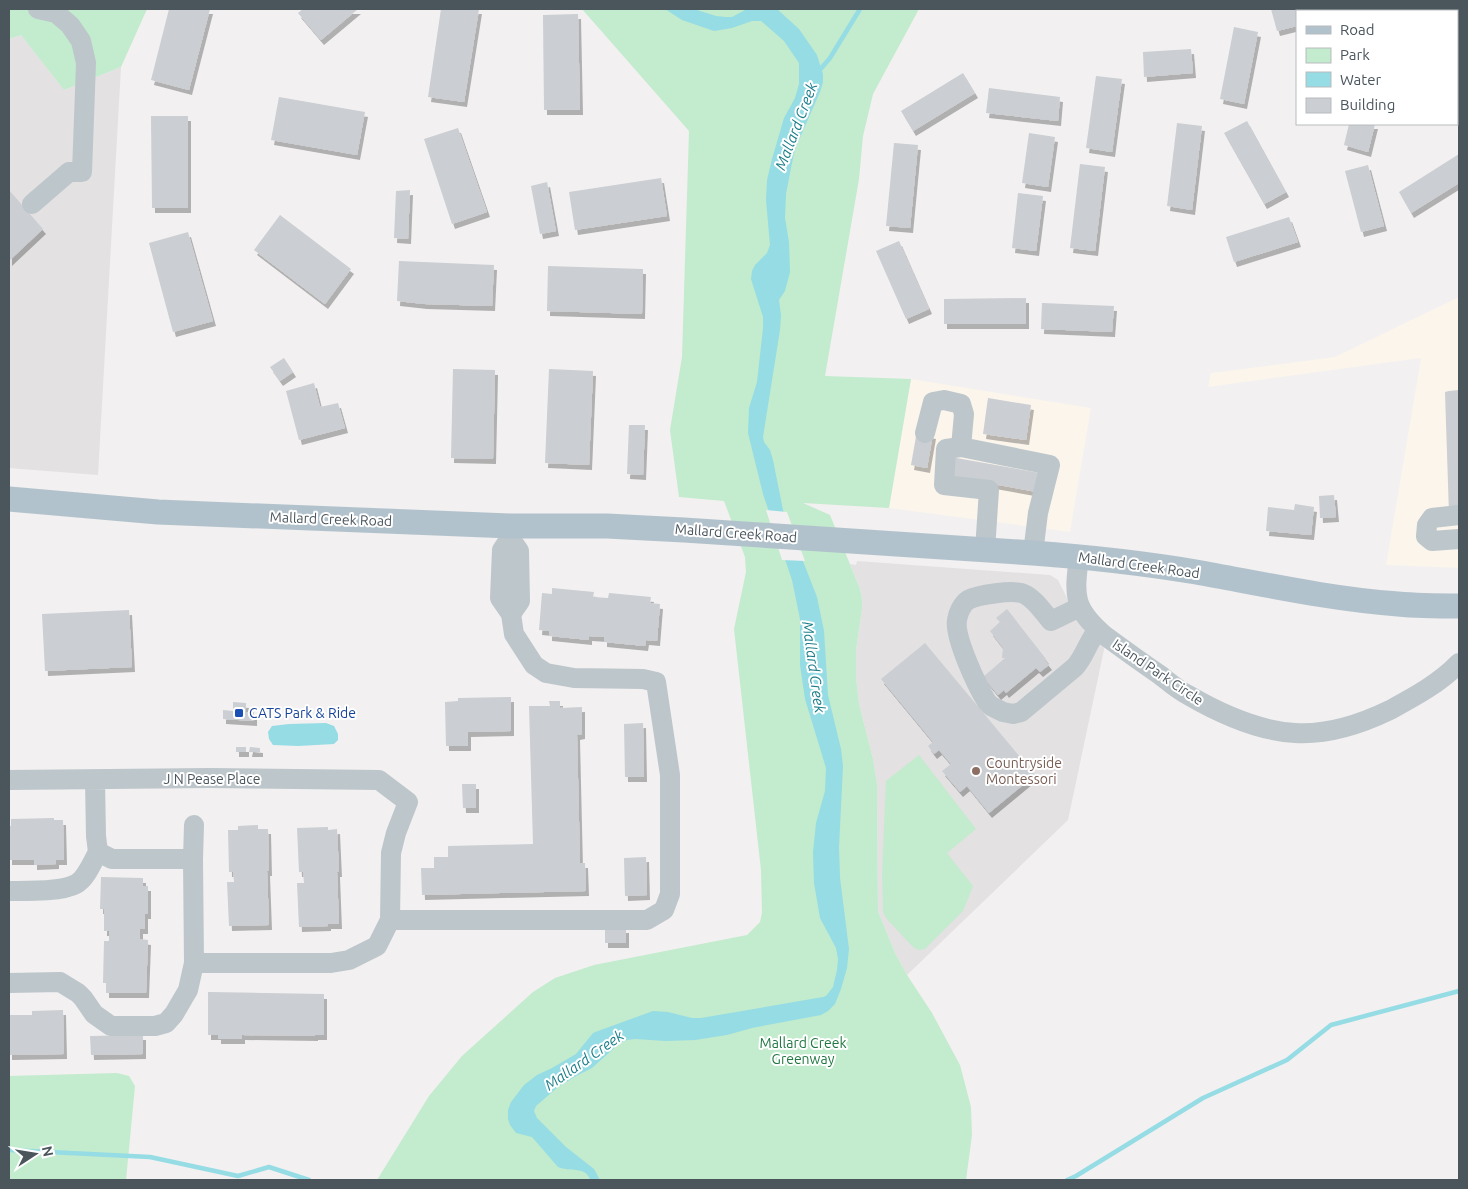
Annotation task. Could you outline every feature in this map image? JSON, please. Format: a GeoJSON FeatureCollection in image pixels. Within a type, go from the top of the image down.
{"type":"FeatureCollection","features":[{"type":"Feature","properties":{"kind":"main road","name":"Mallard Creek Road"},"geometry":{"type":"LineString","coordinates":[[9,499],[158,512],[510,532],[607,526],[840,539],[1033,553],[1193,572],[1371,601],[1407,605],[1459,606]]}},
{"type":"Feature","properties":{"kind":"street"},"geometry":{"type":"LineString","coordinates":[[32,204],[69,172],[82,172],[86,63],[81,41],[70,25],[56,13],[38,9]]}},
{"type":"Feature","properties":{"kind":"street"},"geometry":{"type":"LineString","coordinates":[[925,433],[933,402],[944,400],[961,404],[964,414],[961,447]]}},
{"type":"Feature","properties":{"kind":"street"},"geometry":{"type":"LineString","coordinates":[[985,550],[989,490],[944,485],[946,449],[961,447],[1050,464],[1038,513],[1033,553]]}},
{"type":"Feature","properties":{"kind":"street"},"geometry":{"type":"LineString","coordinates":[[1459,515],[1432,518],[1427,525],[1426,536],[1432,541],[1459,539]]}},
{"type":"Feature","properties":{"kind":"street"},"geometry":{"type":"LineString","coordinates":[[194,963],[340,962],[349,960],[377,946],[390,920],[647,920],[664,910],[670,894],[670,775],[656,682],[643,679],[574,678],[546,673],[534,665],[514,634],[511,614],[520,601],[519,551],[510,532]]}},
{"type":"Feature","properties":{"kind":"street","name":"Island Park Circle"},"geometry":{"type":"LineString","coordinates":[[1079,557],[1076,588],[1077,599],[1085,616],[1098,630],[1179,690],[1202,703],[1252,724],[1296,733],[1342,728],[1367,720],[1397,706],[1437,682],[1459,664]]}},
{"type":"Feature","properties":{"kind":"street"},"geometry":{"type":"LineString","coordinates":[[1080,607],[1051,621],[1026,595],[1015,592],[976,597],[968,600],[960,610],[956,626],[962,647],[984,697],[991,706],[1003,712],[1013,714],[1024,710],[1075,667],[1098,630]]}},
{"type":"Feature","properties":{"kind":"street"},"geometry":{"type":"LineString","coordinates":[[1082,657],[1085,667],[1082,681]]}},
{"type":"Feature","properties":{"kind":"street","name":"J N Pease Place"},"geometry":{"type":"LineString","coordinates":[[9,780],[209,778],[379,780],[408,802],[396,833],[391,853],[390,920]]}},
{"type":"Feature","properties":{"kind":"street"},"geometry":{"type":"LineString","coordinates":[[9,891],[58,889],[77,884],[89,870],[98,852],[96,836],[96,780]]}},
{"type":"Feature","properties":{"kind":"street"},"geometry":{"type":"LineString","coordinates":[[9,983],[60,982],[78,993],[94,1014],[111,1026],[155,1026],[166,1023],[174,1014],[188,990],[194,963],[194,825]]}},
{"type":"Feature","properties":{"kind":"street"},"geometry":{"type":"LineString","coordinates":[[98,852],[112,859],[193,859]]}},
{"type":"Feature","properties":{"kind":"shaded area"},"geometry":{"type":"Polygon","coordinates":[[[21,35],[64,90],[121,67],[98,475],[9,468],[9,39],[21,35]]]}},
{"type":"Feature","properties":{"kind":"shaded area"},"geometry":{"type":"Polygon","coordinates":[[[1459,297],[1459,568],[1386,565],[1421,358],[1208,387],[1211,373],[1335,357],[1459,297]]]}},
{"type":"Feature","properties":{"kind":"shaded area"},"geometry":{"type":"Polygon","coordinates":[[[911,379],[1091,408],[1070,532],[889,508],[911,379]]]}},
{"type":"Feature","properties":{"kind":"shaded area","name":"Countryside Montessori"},"geometry":{"type":"Polygon","coordinates":[[[857,561],[1050,575],[1058,580],[1069,602],[1105,645],[1068,820],[907,975],[895,953],[878,911],[877,784],[873,759],[859,704],[856,677],[856,650],[862,599],[850,564],[856,565],[857,561]]]}},
{"type":"Feature","properties":{"kind":"green space"},"geometry":{"type":"Polygon","coordinates":[[[9,9],[147,9],[121,67],[64,90],[21,35],[9,39],[9,9]]]}},
{"type":"Feature","properties":{"kind":"green space","name":"Mallard Creek Greenway"},"geometry":{"type":"Polygon","coordinates":[[[582,9],[919,9],[873,94],[863,136],[859,179],[825,376],[911,379],[889,508],[803,503],[830,515],[860,589],[862,609],[856,650],[856,677],[859,704],[873,759],[877,784],[878,911],[895,953],[932,1013],[960,1065],[971,1107],[972,1135],[966,1180],[377,1180],[429,1096],[462,1056],[533,992],[555,978],[594,965],[747,935],[760,922],[762,913],[761,870],[734,629],[746,572],[745,557],[724,501],[679,497],[670,430],[682,357],[689,131],[582,9]]]}},
{"type":"Feature","properties":{"kind":"green space"},"geometry":{"type":"Polygon","coordinates":[[[919,755],[976,829],[947,853],[973,886],[963,911],[925,949],[918,950],[886,918],[883,912],[882,873],[886,781],[919,755]]]}},
{"type":"Feature","properties":{"kind":"green space"},"geometry":{"type":"Polygon","coordinates":[[[117,1073],[129,1076],[135,1086],[126,1180],[9,1180],[9,1076],[117,1073]]]}},
{"type":"Feature","properties":{"kind":"water","name":"Mallard Creek"},"geometry":{"type":"Polygon","coordinates":[[[665,9],[694,9],[716,16],[732,17],[747,9],[777,9],[799,29],[817,55],[823,74],[820,92],[795,149],[786,194],[785,218],[789,242],[790,272],[785,291],[779,300],[780,330],[763,437],[773,460],[783,510],[817,597],[824,631],[828,695],[841,749],[843,766],[839,847],[840,878],[849,949],[847,968],[835,1004],[821,1015],[695,1040],[627,1040],[620,1043],[592,1068],[558,1087],[536,1106],[534,1111],[537,1118],[566,1147],[594,1169],[600,1180],[590,1180],[581,1171],[558,1167],[532,1137],[516,1133],[510,1125],[508,1110],[511,1102],[524,1085],[537,1075],[576,1054],[593,1033],[653,1011],[701,1018],[826,996],[833,987],[838,959],[836,948],[820,918],[814,883],[813,852],[816,823],[825,791],[826,768],[805,699],[800,665],[800,619],[792,580],[763,494],[748,433],[749,408],[757,382],[763,328],[763,317],[751,279],[752,271],[755,265],[767,253],[770,245],[766,200],[767,180],[784,118],[795,98],[799,84],[799,63],[784,41],[761,21],[752,21],[732,28],[714,31],[682,20],[665,9]]]}},
{"type":"Feature","properties":{"kind":"water"},"geometry":{"type":"Polygon","coordinates":[[[326,723],[334,726],[338,734],[338,740],[334,744],[273,745],[269,739],[268,732],[272,726],[326,723]]]}},
{"type":"Feature","properties":{"kind":"pier"},"geometry":{"type":"Polygon","coordinates":[[[766,510],[787,512],[805,561],[782,560],[766,510]]]}},
{"type":"Feature","properties":{"kind":"building"},"geometry":{"type":"Polygon","coordinates":[[[169,9],[210,9],[189,90],[151,80],[169,9]]]}},
{"type":"Feature","properties":{"kind":"building"},"geometry":{"type":"Polygon","coordinates":[[[303,9],[358,9],[321,40],[298,13],[303,9]]]}},
{"type":"Feature","properties":{"kind":"building"},"geometry":{"type":"Polygon","coordinates":[[[441,9],[479,9],[464,102],[428,97],[441,9]]]}},
{"type":"Feature","properties":{"kind":"building"},"geometry":{"type":"Polygon","coordinates":[[[1271,9],[1322,9],[1296,10],[1296,26],[1277,31],[1271,9]]]}},
{"type":"Feature","properties":{"kind":"building"},"geometry":{"type":"Polygon","coordinates":[[[1340,9],[1366,10],[1340,10],[1340,9]]]}},
{"type":"Feature","properties":{"kind":"building"},"geometry":{"type":"Polygon","coordinates":[[[1398,9],[1423,9],[1423,10],[1398,9]]]}},
{"type":"Feature","properties":{"kind":"building"},"geometry":{"type":"Polygon","coordinates":[[[578,14],[580,110],[544,110],[543,15],[578,14]]]}},
{"type":"Feature","properties":{"kind":"building"},"geometry":{"type":"Polygon","coordinates":[[[1234,27],[1258,32],[1244,104],[1220,99],[1234,27]]]}},
{"type":"Feature","properties":{"kind":"building"},"geometry":{"type":"Polygon","coordinates":[[[1191,49],[1193,73],[1144,77],[1143,52],[1191,49]]]}},
{"type":"Feature","properties":{"kind":"building"},"geometry":{"type":"Polygon","coordinates":[[[963,73],[975,93],[913,131],[901,111],[963,73]]]}},
{"type":"Feature","properties":{"kind":"building"},"geometry":{"type":"Polygon","coordinates":[[[1096,76],[1122,79],[1112,152],[1086,148],[1096,76]]]}},
{"type":"Feature","properties":{"kind":"building"},"geometry":{"type":"Polygon","coordinates":[[[989,88],[1060,97],[1058,121],[986,113],[989,88]]]}},
{"type":"Feature","properties":{"kind":"building"},"geometry":{"type":"Polygon","coordinates":[[[1458,95],[1459,95],[1458,119],[1458,95]]]}},
{"type":"Feature","properties":{"kind":"building"},"geometry":{"type":"Polygon","coordinates":[[[279,97],[365,112],[357,155],[271,140],[279,97]]]}},
{"type":"Feature","properties":{"kind":"building"},"geometry":{"type":"Polygon","coordinates":[[[151,116],[188,116],[188,208],[152,208],[151,116]]]}},
{"type":"Feature","properties":{"kind":"building"},"geometry":{"type":"Polygon","coordinates":[[[1247,121],[1286,192],[1264,204],[1224,133],[1247,121]]]}},
{"type":"Feature","properties":{"kind":"building"},"geometry":{"type":"Polygon","coordinates":[[[1177,123],[1202,126],[1192,210],[1167,206],[1177,123]]]}},
{"type":"Feature","properties":{"kind":"building"},"geometry":{"type":"Polygon","coordinates":[[[1349,125],[1375,125],[1368,152],[1344,145],[1349,125]]]}},
{"type":"Feature","properties":{"kind":"building"},"geometry":{"type":"Polygon","coordinates":[[[458,128],[487,212],[452,224],[424,139],[458,128]]]}},
{"type":"Feature","properties":{"kind":"building"},"geometry":{"type":"Polygon","coordinates":[[[1029,133],[1055,137],[1048,187],[1022,183],[1029,133]]]}},
{"type":"Feature","properties":{"kind":"building"},"geometry":{"type":"Polygon","coordinates":[[[894,143],[918,145],[910,228],[886,226],[894,143]]]}},
{"type":"Feature","properties":{"kind":"building"},"geometry":{"type":"Polygon","coordinates":[[[1459,154],[1459,183],[1411,213],[1399,192],[1459,154]]]}},
{"type":"Feature","properties":{"kind":"building"},"geometry":{"type":"Polygon","coordinates":[[[1080,164],[1105,167],[1095,251],[1070,248],[1080,164]]]}},
{"type":"Feature","properties":{"kind":"building"},"geometry":{"type":"Polygon","coordinates":[[[1368,165],[1384,226],[1361,232],[1345,171],[1368,165]]]}},
{"type":"Feature","properties":{"kind":"building"},"geometry":{"type":"Polygon","coordinates":[[[661,178],[667,216],[575,230],[569,192],[661,178]]]}},
{"type":"Feature","properties":{"kind":"building"},"geometry":{"type":"Polygon","coordinates":[[[547,182],[556,231],[540,234],[531,186],[547,182]]]}},
{"type":"Feature","properties":{"kind":"building"},"geometry":{"type":"Polygon","coordinates":[[[9,190],[43,229],[9,261],[9,190]]]}},
{"type":"Feature","properties":{"kind":"building"},"geometry":{"type":"Polygon","coordinates":[[[410,190],[408,239],[394,238],[396,191],[410,190]]]}},
{"type":"Feature","properties":{"kind":"building"},"geometry":{"type":"Polygon","coordinates":[[[1018,193],[1043,196],[1036,251],[1012,248],[1018,193]]]}},
{"type":"Feature","properties":{"kind":"building"},"geometry":{"type":"Polygon","coordinates":[[[280,215],[351,269],[325,304],[254,250],[280,215]]]}},
{"type":"Feature","properties":{"kind":"building"},"geometry":{"type":"Polygon","coordinates":[[[1289,217],[1298,242],[1234,262],[1226,237],[1289,217]]]}},
{"type":"Feature","properties":{"kind":"building"},"geometry":{"type":"Polygon","coordinates":[[[188,232],[213,321],[173,332],[149,243],[188,232]]]}},
{"type":"Feature","properties":{"kind":"building"},"geometry":{"type":"Polygon","coordinates":[[[899,241],[929,309],[906,319],[876,251],[899,241]]]}},
{"type":"Feature","properties":{"kind":"building"},"geometry":{"type":"Polygon","coordinates":[[[399,261],[494,265],[492,306],[424,304],[397,301],[399,261]]]}},
{"type":"Feature","properties":{"kind":"building"},"geometry":{"type":"Polygon","coordinates":[[[548,266],[643,269],[642,314],[547,311],[548,266]]]}},
{"type":"Feature","properties":{"kind":"building"},"geometry":{"type":"Polygon","coordinates":[[[1026,298],[1026,324],[944,324],[944,299],[1026,298]]]}},
{"type":"Feature","properties":{"kind":"building"},"geometry":{"type":"Polygon","coordinates":[[[1042,303],[1114,306],[1112,332],[1041,329],[1042,303]]]}},
{"type":"Feature","properties":{"kind":"building"},"geometry":{"type":"Polygon","coordinates":[[[284,358],[293,372],[280,381],[270,367],[284,358]]]}},
{"type":"Feature","properties":{"kind":"building"},"geometry":{"type":"Polygon","coordinates":[[[453,369],[495,370],[493,459],[451,458],[453,369]]]}},
{"type":"Feature","properties":{"kind":"building"},"geometry":{"type":"Polygon","coordinates":[[[549,369],[593,371],[589,465],[545,463],[549,369]]]}},
{"type":"Feature","properties":{"kind":"building"},"geometry":{"type":"Polygon","coordinates":[[[314,383],[320,407],[338,403],[345,428],[299,440],[286,391],[314,383]]]}},
{"type":"Feature","properties":{"kind":"building"},"geometry":{"type":"Polygon","coordinates":[[[1459,390],[1459,513],[1449,513],[1445,392],[1459,390]]]}},
{"type":"Feature","properties":{"kind":"building"},"geometry":{"type":"Polygon","coordinates":[[[988,398],[1031,405],[1026,440],[983,434],[988,398]]]}},
{"type":"Feature","properties":{"kind":"building"},"geometry":{"type":"Polygon","coordinates":[[[629,425],[645,425],[643,475],[627,474],[629,425]]]}},
{"type":"Feature","properties":{"kind":"building"},"geometry":{"type":"Polygon","coordinates":[[[917,431],[933,434],[927,468],[911,465],[917,431]]]}},
{"type":"Feature","properties":{"kind":"building"},"geometry":{"type":"Polygon","coordinates":[[[951,457],[1051,475],[1048,494],[948,476],[951,457]]]}},
{"type":"Feature","properties":{"kind":"building"},"geometry":{"type":"Polygon","coordinates":[[[1334,495],[1336,517],[1320,518],[1319,496],[1334,495]]]}},
{"type":"Feature","properties":{"kind":"building"},"geometry":{"type":"Polygon","coordinates":[[[1295,504],[1314,507],[1311,535],[1266,531],[1268,507],[1294,510],[1295,504]]]}},
{"type":"Feature","properties":{"kind":"building"},"geometry":{"type":"Polygon","coordinates":[[[552,588],[594,592],[593,597],[608,598],[609,593],[651,597],[650,603],[660,604],[657,641],[646,640],[645,646],[604,642],[604,637],[589,636],[589,640],[549,636],[549,631],[539,630],[542,593],[552,594],[552,588]]]}},
{"type":"Feature","properties":{"kind":"building"},"geometry":{"type":"Polygon","coordinates":[[[1007,609],[1049,665],[1040,672],[1036,668],[1006,693],[1004,690],[998,695],[983,677],[1005,658],[1002,658],[1003,648],[990,631],[1000,622],[996,618],[1007,609]]]}},
{"type":"Feature","properties":{"kind":"building"},"geometry":{"type":"Polygon","coordinates":[[[129,610],[132,667],[45,671],[42,614],[129,610]]]}},
{"type":"Feature","properties":{"kind":"building"},"geometry":{"type":"Polygon","coordinates":[[[925,643],[1035,775],[989,813],[967,786],[960,792],[942,771],[951,764],[939,750],[934,754],[928,746],[933,742],[881,679],[925,643]]]}},
{"type":"Feature","properties":{"kind":"building"},"geometry":{"type":"Polygon","coordinates":[[[511,697],[511,731],[468,732],[468,746],[446,746],[445,702],[458,701],[458,698],[511,697]]]}},
{"type":"Feature","properties":{"kind":"building"},"geometry":{"type":"Polygon","coordinates":[[[549,701],[560,701],[560,708],[582,707],[582,734],[577,735],[580,863],[585,863],[586,891],[422,895],[421,868],[434,868],[434,857],[448,857],[448,846],[533,844],[529,706],[550,706],[549,701]]]}},
{"type":"Feature","properties":{"kind":"building"},"geometry":{"type":"Polygon","coordinates":[[[233,702],[246,703],[246,712],[254,712],[254,721],[223,719],[223,710],[233,711],[233,702]]]}},
{"type":"Feature","properties":{"kind":"building"},"geometry":{"type":"Polygon","coordinates":[[[643,723],[644,777],[625,777],[624,724],[643,723]]]}},
{"type":"Feature","properties":{"kind":"building"},"geometry":{"type":"Polygon","coordinates":[[[236,747],[246,747],[246,752],[236,752],[236,747]]]}},
{"type":"Feature","properties":{"kind":"building"},"geometry":{"type":"Polygon","coordinates":[[[250,747],[260,748],[260,752],[249,752],[250,747]]]}},
{"type":"Feature","properties":{"kind":"building"},"geometry":{"type":"Polygon","coordinates":[[[462,784],[476,784],[476,808],[463,808],[462,784]]]}},
{"type":"Feature","properties":{"kind":"building"},"geometry":{"type":"Polygon","coordinates":[[[54,818],[54,820],[63,820],[64,860],[56,860],[56,864],[34,865],[34,860],[9,860],[9,826],[11,826],[11,819],[54,818]]]}},
{"type":"Feature","properties":{"kind":"building"},"geometry":{"type":"Polygon","coordinates":[[[258,825],[258,829],[268,829],[269,925],[229,926],[227,882],[234,882],[233,872],[229,872],[228,830],[238,830],[238,826],[258,825]]]}},
{"type":"Feature","properties":{"kind":"building"},"geometry":{"type":"Polygon","coordinates":[[[328,827],[328,830],[337,829],[339,924],[299,927],[297,883],[304,883],[303,872],[299,872],[297,828],[328,827]]]}},
{"type":"Feature","properties":{"kind":"building"},"geometry":{"type":"Polygon","coordinates":[[[646,857],[647,895],[625,896],[624,858],[646,857]]]}},
{"type":"Feature","properties":{"kind":"building"},"geometry":{"type":"Polygon","coordinates":[[[101,877],[143,878],[143,886],[148,886],[148,914],[145,914],[145,929],[140,929],[140,939],[148,940],[146,993],[106,993],[106,983],[103,983],[104,941],[109,941],[109,931],[104,931],[104,909],[100,909],[101,877]]]}},
{"type":"Feature","properties":{"kind":"building"},"geometry":{"type":"Polygon","coordinates":[[[605,928],[626,928],[626,943],[605,943],[605,928]]]}},
{"type":"Feature","properties":{"kind":"building"},"geometry":{"type":"Polygon","coordinates":[[[208,992],[324,994],[324,1035],[242,1035],[242,1039],[218,1039],[218,1035],[208,1035],[208,992]]]}},
{"type":"Feature","properties":{"kind":"building"},"geometry":{"type":"Polygon","coordinates":[[[63,1010],[64,1054],[9,1055],[9,1015],[32,1015],[32,1011],[63,1010]]]}},
{"type":"Feature","properties":{"kind":"building"},"geometry":{"type":"Polygon","coordinates":[[[143,1035],[143,1054],[91,1055],[90,1036],[143,1035]]]}},
{"type":"Feature","properties":{"kind":"waterway"},"geometry":{"type":"LineString","coordinates":[[818,72],[830,58],[860,9]]}},
{"type":"Feature","properties":{"kind":"waterway"},"geometry":{"type":"LineString","coordinates":[[1067,1180],[1203,1098],[1287,1060],[1331,1025],[1459,991]]}},
{"type":"Feature","properties":{"kind":"waterway"},"geometry":{"type":"LineString","coordinates":[[9,1150],[150,1157],[238,1176],[269,1167],[309,1180]]}},
{"type":"Feature","properties":{"kind":"place","name":"CATS Park & Ride"},"geometry":{"type":"Point","coordinates":[239,713]}},
{"type":"Feature","properties":{"kind":"place","name":"Countryside Montessori"},"geometry":{"type":"Point","coordinates":[976,771]}}]}
